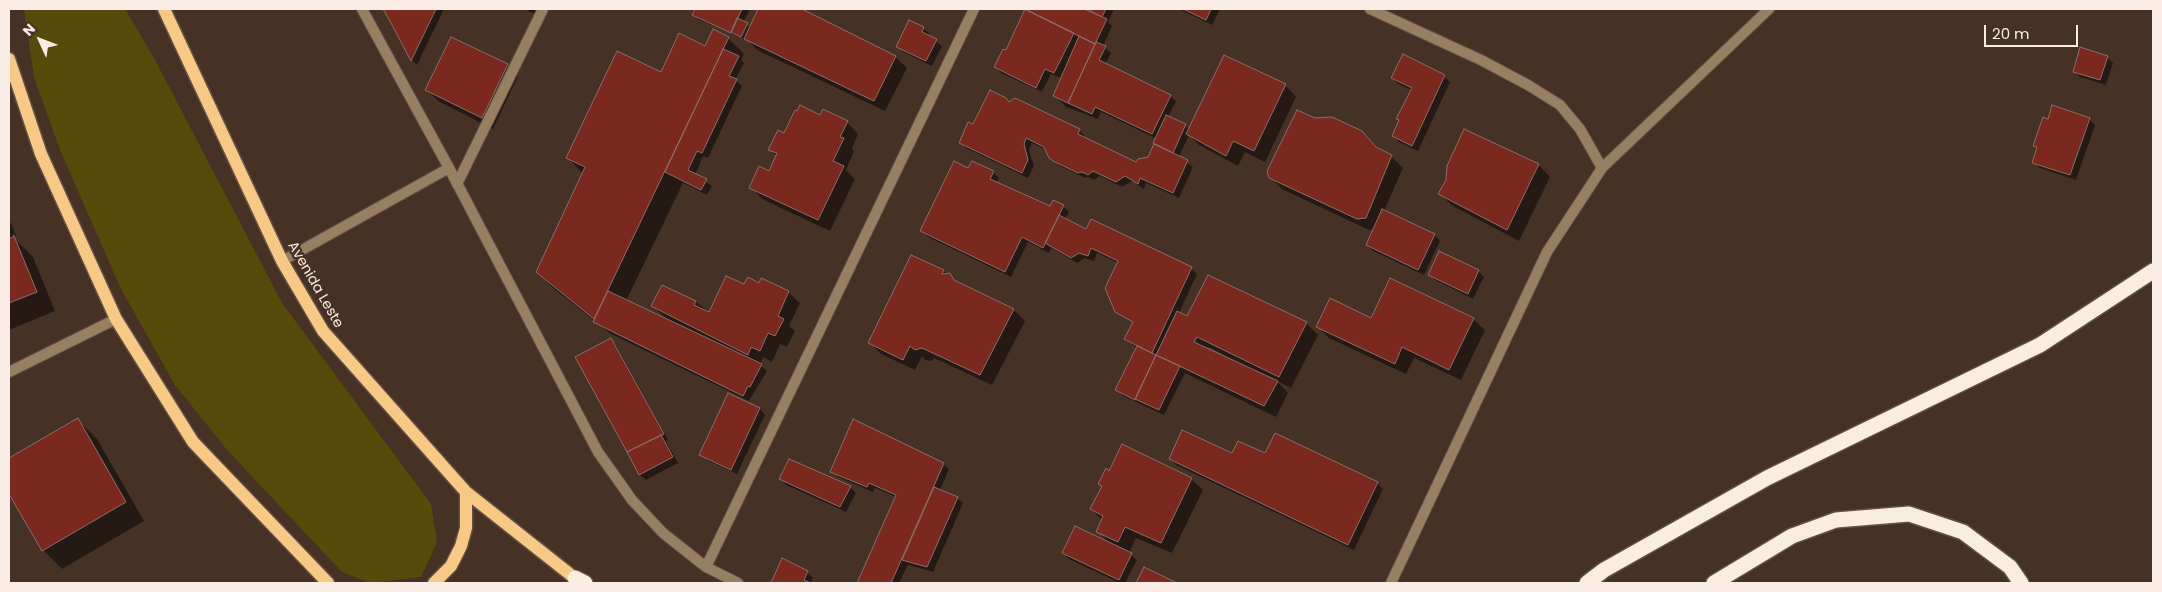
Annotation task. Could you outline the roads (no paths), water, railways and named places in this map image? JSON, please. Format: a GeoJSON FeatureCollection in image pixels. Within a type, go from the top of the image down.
{"type":"FeatureCollection","features":[{"type":"Feature","properties":{"kind":"highway"},"geometry":{"type":"LineString","coordinates":[[1587,583],[1604,570],[1767,478],[2040,345],[2153,271]]}},
{"type":"Feature","properties":{"kind":"highway"},"geometry":{"type":"LineString","coordinates":[[1714,583],[1792,536],[1836,520],[1910,514],[1963,532],[2010,567],[2022,583]]}},
{"type":"Feature","properties":{"kind":"main road","name":"Avenida Leste"},"geometry":{"type":"LineString","coordinates":[[164,9],[282,261],[323,331],[466,492],[580,582]]}},
{"type":"Feature","properties":{"kind":"main road"},"geometry":{"type":"LineString","coordinates":[[9,59],[41,154],[116,319],[193,442],[328,583]]}},
{"type":"Feature","properties":{"kind":"main road"},"geometry":{"type":"LineString","coordinates":[[434,583],[451,566],[461,546],[466,528],[466,492]]}},
{"type":"Feature","properties":{"kind":"street"},"geometry":{"type":"LineString","coordinates":[[362,9],[449,168],[598,452],[632,500],[657,526],[683,550],[706,567],[738,583]]}},
{"type":"Feature","properties":{"kind":"street"},"geometry":{"type":"LineString","coordinates":[[457,184],[543,9]]}},
{"type":"Feature","properties":{"kind":"street"},"geometry":{"type":"LineString","coordinates":[[706,567],[974,9]]}},
{"type":"Feature","properties":{"kind":"street"},"geometry":{"type":"LineString","coordinates":[[1370,9],[1504,72],[1560,105],[1580,129],[1602,168]]}},
{"type":"Feature","properties":{"kind":"street"},"geometry":{"type":"LineString","coordinates":[[1392,583],[1547,252],[1602,168],[1769,9]]}},
{"type":"Feature","properties":{"kind":"street"},"geometry":{"type":"LineString","coordinates":[[282,261],[449,168]]}},
{"type":"Feature","properties":{"kind":"street"},"geometry":{"type":"LineString","coordinates":[[9,372],[116,319]]}}]}
